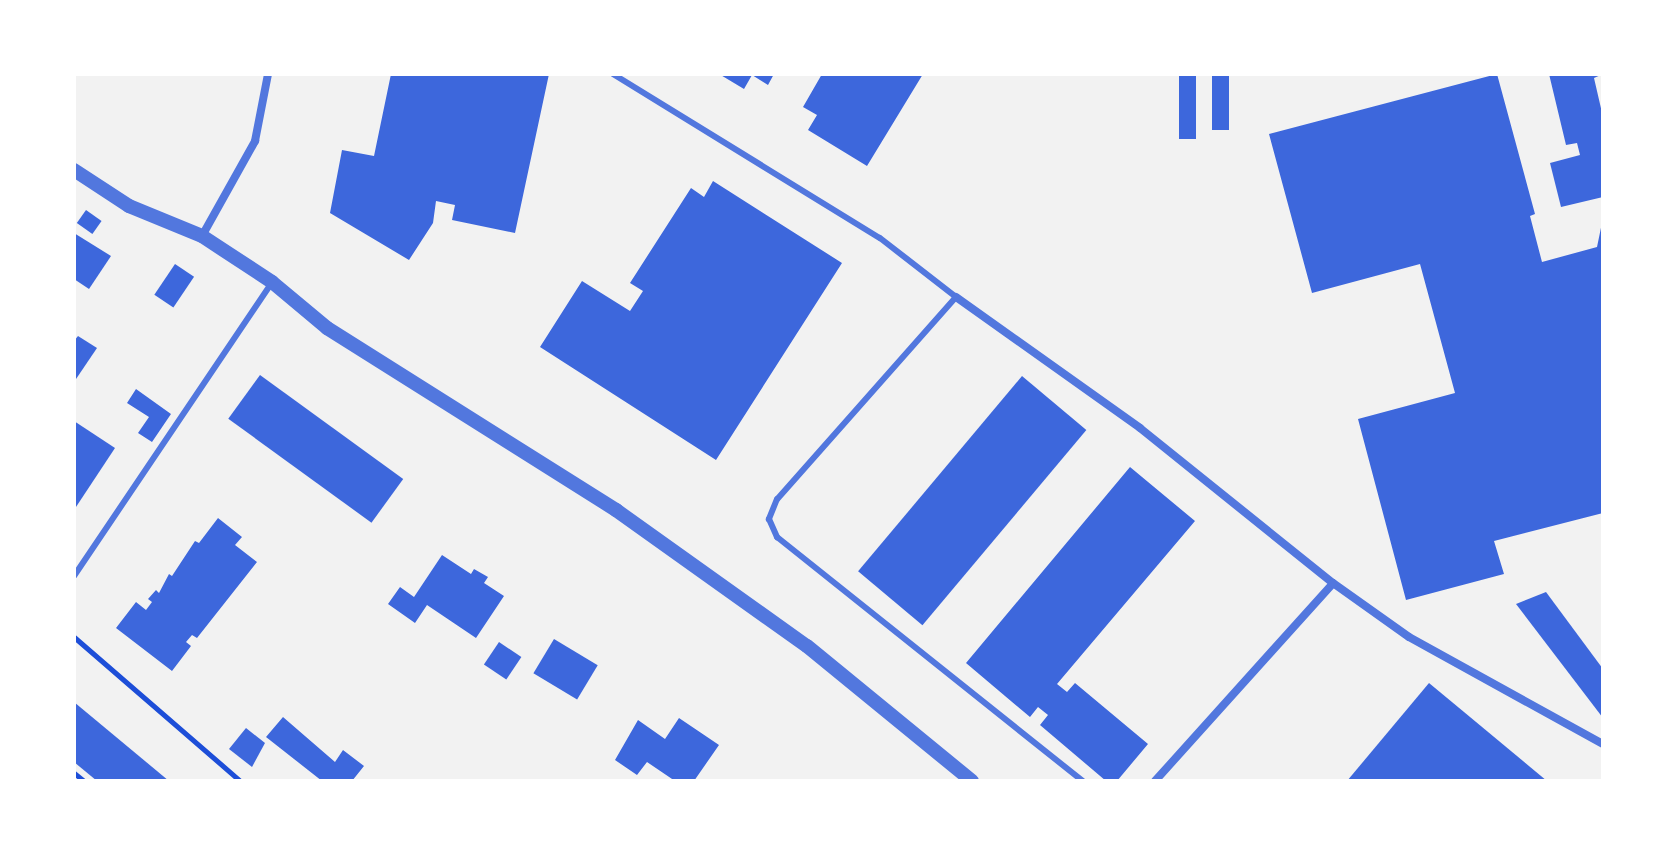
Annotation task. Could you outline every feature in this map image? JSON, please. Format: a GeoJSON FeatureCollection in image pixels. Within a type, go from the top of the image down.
{"type":"FeatureCollection","features":[{"type":"Feature","properties":{"kind":"street"},"geometry":{"type":"LineString","coordinates":[[202,236],[255,141],[268,74]]}},
{"type":"Feature","properties":{"kind":"street"},"geometry":{"type":"LineString","coordinates":[[74,170],[129,206],[202,236],[272,282],[327,328],[667,546],[807,646],[972,781]]}},
{"type":"Feature","properties":{"kind":"street"},"geometry":{"type":"LineString","coordinates":[[956,297],[1140,428],[1333,583],[1409,637],[1603,744]]}},
{"type":"Feature","properties":{"kind":"street"},"geometry":{"type":"LineString","coordinates":[[1155,781],[1333,583]]}},
{"type":"Feature","properties":{"kind":"lane"},"geometry":{"type":"LineString","coordinates":[[613,74],[880,238],[956,297],[777,499],[769,519],[777,537],[1083,781]]}},
{"type":"Feature","properties":{"kind":"lane"},"geometry":{"type":"LineString","coordinates":[[74,576],[272,282]]}},
{"type":"Feature","properties":{"kind":"path"},"geometry":{"type":"LineString","coordinates":[[74,637],[240,781]]}},
{"type":"Feature","properties":{"kind":"path"},"geometry":{"type":"LineString","coordinates":[[74,773],[84,781]]}},
{"type":"Feature","properties":{"kind":"building"},"geometry":{"type":"Polygon","coordinates":[[[391,74],[549,74],[515,233],[452,220],[455,205],[436,201],[433,223],[409,260],[330,213],[342,150],[374,156],[391,74]]]}},
{"type":"Feature","properties":{"kind":"building"},"geometry":{"type":"Polygon","coordinates":[[[719,74],[774,74],[768,85],[752,75],[744,89],[719,74]]]}},
{"type":"Feature","properties":{"kind":"building"},"geometry":{"type":"Polygon","coordinates":[[[822,74],[923,74],[867,166],[808,130],[817,115],[803,107],[822,74]]]}},
{"type":"Feature","properties":{"kind":"building"},"geometry":{"type":"Polygon","coordinates":[[[1179,74],[1196,74],[1196,139],[1179,139],[1179,74]]]}},
{"type":"Feature","properties":{"kind":"building"},"geometry":{"type":"Polygon","coordinates":[[[1212,74],[1229,74],[1229,130],[1212,130],[1212,74]]]}},
{"type":"Feature","properties":{"kind":"building"},"geometry":{"type":"Polygon","coordinates":[[[1497,74],[1535,214],[1530,216],[1542,262],[1597,247],[1603,218],[1603,513],[1494,541],[1504,574],[1406,600],[1358,419],[1455,393],[1420,264],[1312,293],[1269,134],[1497,74]]]}},
{"type":"Feature","properties":{"kind":"building"},"geometry":{"type":"Polygon","coordinates":[[[1549,74],[1603,74],[1594,78],[1603,117],[1603,197],[1561,207],[1550,163],[1580,155],[1577,143],[1566,145],[1549,74]]]}},
{"type":"Feature","properties":{"kind":"building"},"geometry":{"type":"Polygon","coordinates":[[[713,181],[842,263],[716,460],[540,347],[582,281],[630,311],[643,291],[630,283],[691,188],[704,197],[713,181]]]}},
{"type":"Feature","properties":{"kind":"building"},"geometry":{"type":"Polygon","coordinates":[[[86,210],[102,221],[92,234],[77,223],[86,210]]]}},
{"type":"Feature","properties":{"kind":"building"},"geometry":{"type":"Polygon","coordinates":[[[74,233],[111,256],[89,289],[74,279],[74,233]]]}},
{"type":"Feature","properties":{"kind":"building"},"geometry":{"type":"Polygon","coordinates":[[[175,264],[194,277],[173,308],[154,295],[175,264]]]}},
{"type":"Feature","properties":{"kind":"building"},"geometry":{"type":"Polygon","coordinates":[[[78,336],[97,348],[74,382],[74,341],[78,336]]]}},
{"type":"Feature","properties":{"kind":"building"},"geometry":{"type":"Polygon","coordinates":[[[260,375],[403,479],[371,523],[228,419],[260,375]]]}},
{"type":"Feature","properties":{"kind":"building"},"geometry":{"type":"Polygon","coordinates":[[[1022,376],[1086,430],[922,625],[858,571],[1022,376]]]}},
{"type":"Feature","properties":{"kind":"building"},"geometry":{"type":"Polygon","coordinates":[[[136,389],[171,414],[152,442],[138,433],[149,417],[127,403],[136,389]]]}},
{"type":"Feature","properties":{"kind":"building"},"geometry":{"type":"Polygon","coordinates":[[[74,421],[115,448],[74,510],[74,421]]]}},
{"type":"Feature","properties":{"kind":"building"},"geometry":{"type":"Polygon","coordinates":[[[1130,467],[1195,521],[1057,684],[1067,692],[1075,683],[1148,744],[1117,781],[1106,781],[1040,725],[1048,715],[1038,707],[1030,717],[966,663],[1130,467]]]}},
{"type":"Feature","properties":{"kind":"building"},"geometry":{"type":"Polygon","coordinates":[[[218,518],[242,537],[235,545],[257,562],[197,638],[192,635],[186,642],[191,646],[172,671],[116,628],[136,602],[146,610],[152,602],[148,599],[156,590],[159,593],[169,574],[172,576],[195,541],[199,543],[218,518]]]}},
{"type":"Feature","properties":{"kind":"building"},"geometry":{"type":"Polygon","coordinates":[[[442,555],[471,574],[474,569],[488,577],[484,583],[504,596],[476,638],[427,605],[415,623],[388,604],[400,587],[414,597],[442,555]]]}},
{"type":"Feature","properties":{"kind":"building"},"geometry":{"type":"Polygon","coordinates":[[[1546,592],[1603,669],[1603,718],[1516,604],[1546,592]]]}},
{"type":"Feature","properties":{"kind":"building"},"geometry":{"type":"Polygon","coordinates":[[[554,639],[598,665],[577,700],[533,673],[554,639]]]}},
{"type":"Feature","properties":{"kind":"building"},"geometry":{"type":"Polygon","coordinates":[[[499,642],[521,657],[506,679],[484,664],[499,642]]]}},
{"type":"Feature","properties":{"kind":"building"},"geometry":{"type":"Polygon","coordinates":[[[1429,683],[1464,712],[1547,781],[1347,781],[1429,683]]]}},
{"type":"Feature","properties":{"kind":"building"},"geometry":{"type":"Polygon","coordinates":[[[74,702],[169,781],[97,781],[74,762],[74,702]]]}},
{"type":"Feature","properties":{"kind":"building"},"geometry":{"type":"Polygon","coordinates":[[[283,717],[335,762],[343,750],[364,766],[352,781],[322,781],[266,737],[283,717]]]}},
{"type":"Feature","properties":{"kind":"building"},"geometry":{"type":"Polygon","coordinates":[[[679,718],[719,745],[694,781],[675,781],[647,762],[637,775],[615,760],[638,720],[665,739],[679,718]]]}},
{"type":"Feature","properties":{"kind":"building"},"geometry":{"type":"Polygon","coordinates":[[[246,728],[265,743],[252,767],[229,749],[246,728]]]}}]}
